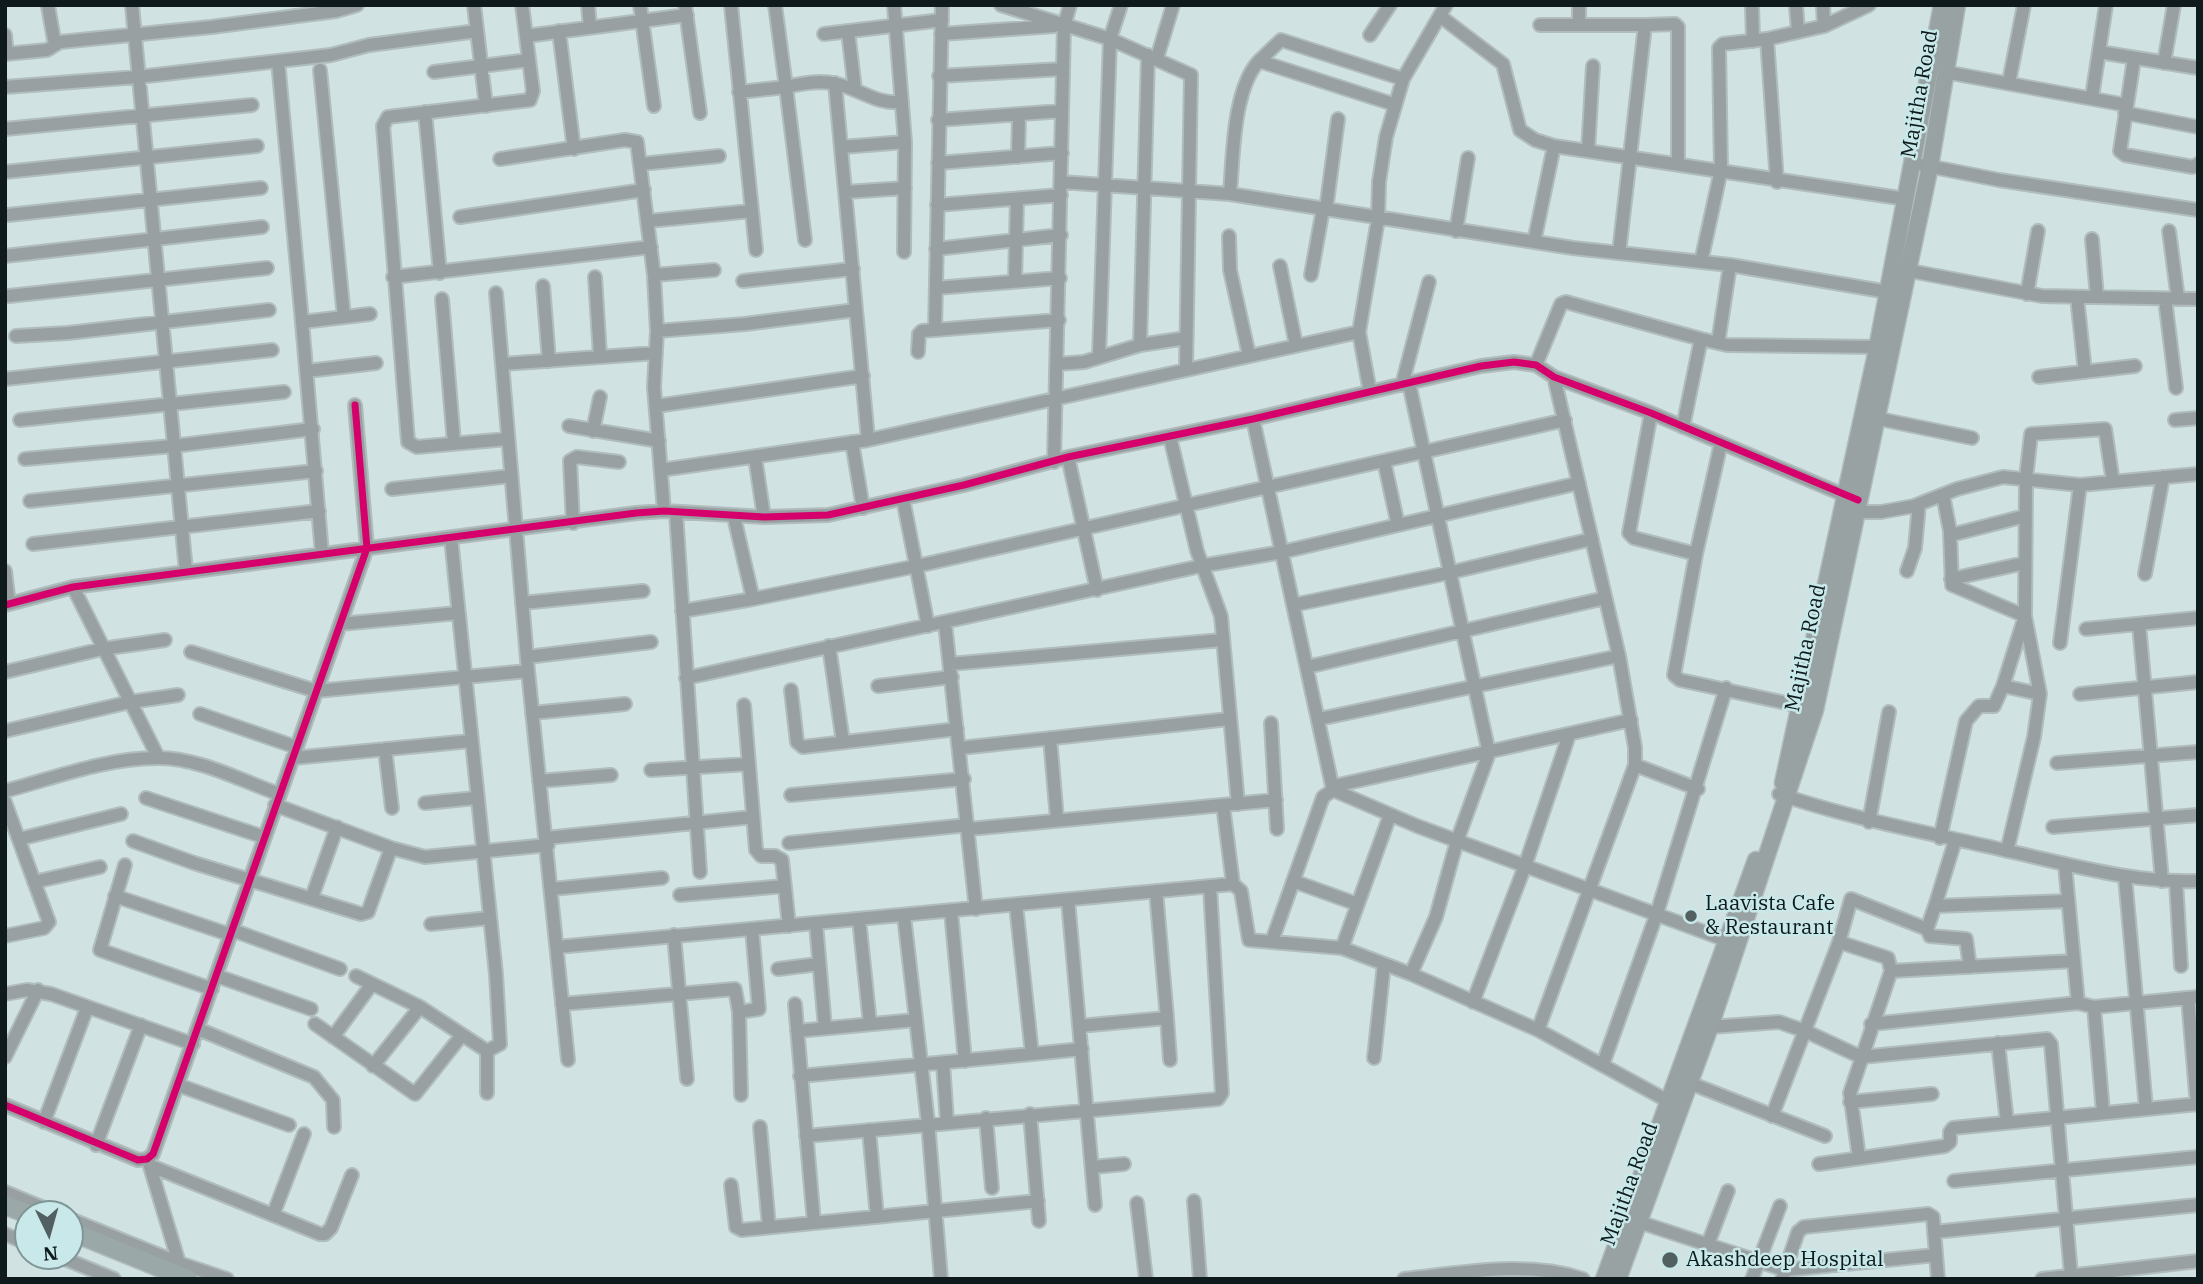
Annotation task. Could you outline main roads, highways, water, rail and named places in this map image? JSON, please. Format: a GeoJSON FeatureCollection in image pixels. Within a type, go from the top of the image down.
{"type":"FeatureCollection","features":[{"type":"Feature","properties":{"kind":"highway"},"geometry":{"type":"LineString","coordinates":[[84,1236],[184,1271]]}},
{"type":"Feature","properties":{"kind":"highway"},"geometry":{"type":"LineString","coordinates":[[84,1250],[158,1279]]}},
{"type":"Feature","properties":{"kind":"main road","name":"Majitha Road"},"geometry":{"type":"LineString","coordinates":[[1869,417],[1888,292],[1900,270],[1906,199],[1942,5]]}},
{"type":"Feature","properties":{"kind":"main road","name":"Majitha Road"},"geometry":{"type":"LineString","coordinates":[[1633,1220],[1668,1101],[1683,1080],[1710,1027],[1784,796],[1800,706],[1850,505],[1900,270],[1930,166],[1957,5]]}},
{"type":"Feature","properties":{"kind":"main road","name":"Majitha Road"},"geometry":{"type":"LineString","coordinates":[[1614,1276],[1683,1080],[1727,940],[1815,710],[1850,505]]}},
{"type":"Feature","properties":{"kind":"place","name":"Laavista Cafe & Restaurant"},"geometry":{"type":"Point","coordinates":[1691,916]}},
{"type":"Feature","properties":{"kind":"place","name":"Akashdeep Hospital"},"geometry":{"type":"Point","coordinates":[1670,1260]}}]}
